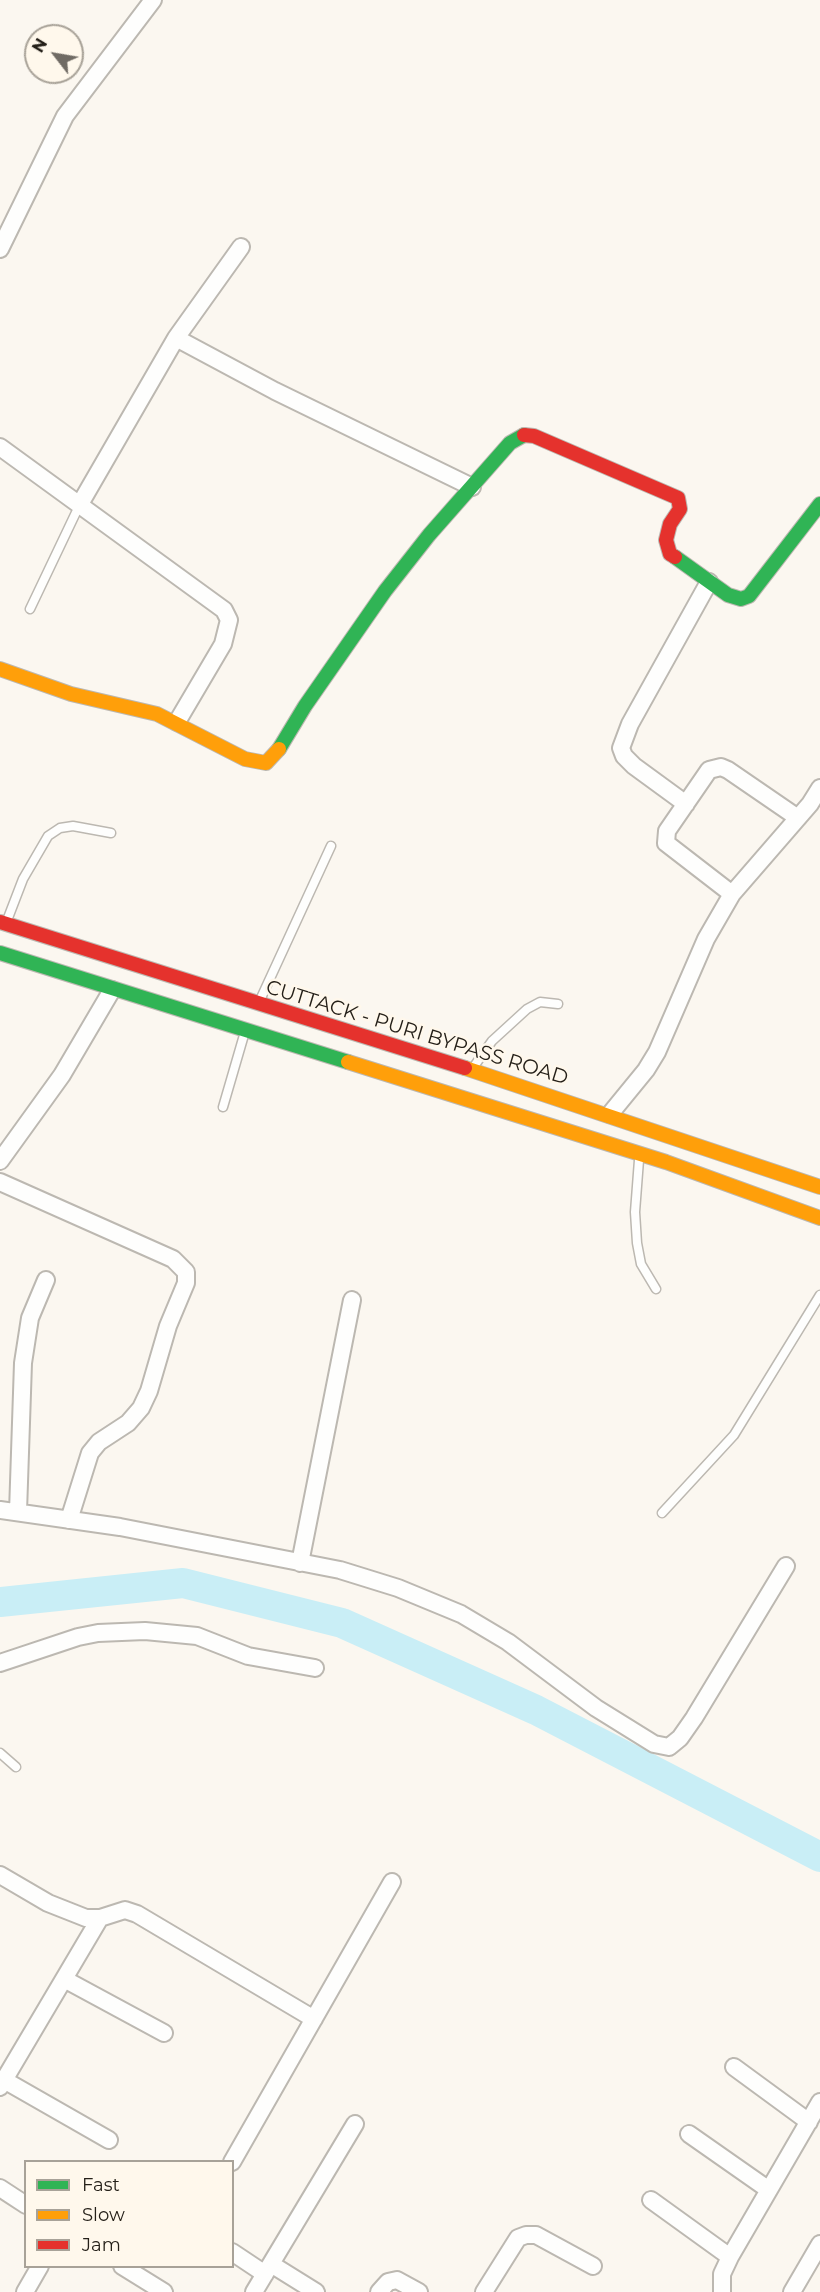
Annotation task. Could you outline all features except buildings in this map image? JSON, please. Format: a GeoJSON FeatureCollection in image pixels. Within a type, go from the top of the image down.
{"type":"FeatureCollection","features":[{"type":"Feature","properties":{"kind":"main road"},"geometry":{"type":"LineString","coordinates":[[0,669],[71,694],[157,714],[177,722],[245,759],[266,763],[274,757],[304,706],[385,591],[429,535],[510,442],[522,435],[534,436],[653,485],[678,498],[680,509],[670,524],[666,540],[670,554],[728,595],[741,599],[749,596],[820,504]]}},
{"type":"Feature","properties":{"kind":"main road","name":"CUTTACK - PURI BYPASS ROAD"},"geometry":{"type":"LineString","coordinates":[[3,923],[610,1114],[820,1187]]}},
{"type":"Feature","properties":{"kind":"main road"},"geometry":{"type":"LineString","coordinates":[[0,954],[640,1154],[820,1218]]}},
{"type":"Feature","properties":{"kind":"street"},"geometry":{"type":"LineString","coordinates":[[0,249],[65,116],[153,0]]}},
{"type":"Feature","properties":{"kind":"street"},"geometry":{"type":"LineString","coordinates":[[80,504],[176,338],[241,248]]}},
{"type":"Feature","properties":{"kind":"street"},"geometry":{"type":"LineString","coordinates":[[176,338],[275,391],[472,487]]}},
{"type":"Feature","properties":{"kind":"street"},"geometry":{"type":"LineString","coordinates":[[0,447],[215,601],[224,610],[229,620],[223,644],[177,722]]}},
{"type":"Feature","properties":{"kind":"street"},"geometry":{"type":"LineString","coordinates":[[686,804],[634,766],[624,756],[621,748],[630,724],[709,582]]}},
{"type":"Feature","properties":{"kind":"street"},"geometry":{"type":"LineString","coordinates":[[732,894],[666,843],[667,831],[709,770],[721,768],[798,818]]}},
{"type":"Feature","properties":{"kind":"street"},"geometry":{"type":"LineString","coordinates":[[610,1114],[646,1070],[657,1052],[706,939],[732,894],[798,818],[820,788]]}},
{"type":"Feature","properties":{"kind":"street"},"geometry":{"type":"LineString","coordinates":[[0,1161],[79,1049],[112,990]]}},
{"type":"Feature","properties":{"kind":"street"},"geometry":{"type":"LineString","coordinates":[[0,1182],[173,1259],[186,1272],[186,1283],[168,1326],[150,1391],[141,1408],[128,1424],[99,1442],[90,1453],[69,1520]]}},
{"type":"Feature","properties":{"kind":"street"},"geometry":{"type":"LineString","coordinates":[[18,1512],[25,1341],[30,1318],[46,1280]]}},
{"type":"Feature","properties":{"kind":"street"},"geometry":{"type":"LineString","coordinates":[[300,1563],[352,1300]]}},
{"type":"Feature","properties":{"kind":"street"},"geometry":{"type":"LineString","coordinates":[[0,1510],[120,1527],[340,1570],[399,1588],[461,1614],[508,1642],[596,1708],[654,1744],[669,1747],[680,1738],[694,1718],[786,1566]]}},
{"type":"Feature","properties":{"kind":"street"},"geometry":{"type":"LineString","coordinates":[[0,1663],[78,1637],[98,1633],[145,1631],[197,1636],[248,1656],[315,1668]]}},
{"type":"Feature","properties":{"kind":"street"},"geometry":{"type":"LineString","coordinates":[[0,1875],[48,1903],[86,1918],[100,1918],[125,1910],[137,1914],[314,2019]]}},
{"type":"Feature","properties":{"kind":"street"},"geometry":{"type":"LineString","coordinates":[[233,2160],[392,1882]]}},
{"type":"Feature","properties":{"kind":"street"},"geometry":{"type":"LineString","coordinates":[[100,1918],[2,2083],[109,2140]]}},
{"type":"Feature","properties":{"kind":"street"},"geometry":{"type":"LineString","coordinates":[[64,1979],[164,2033]]}},
{"type":"Feature","properties":{"kind":"street"},"geometry":{"type":"LineString","coordinates":[[734,2067],[809,2122]]}},
{"type":"Feature","properties":{"kind":"street"},"geometry":{"type":"LineString","coordinates":[[722,2292],[722,2274],[730,2257],[820,2102]]}},
{"type":"Feature","properties":{"kind":"street"},"geometry":{"type":"LineString","coordinates":[[254,2292],[355,2124]]}},
{"type":"Feature","properties":{"kind":"street"},"geometry":{"type":"LineString","coordinates":[[689,2134],[769,2190]]}},
{"type":"Feature","properties":{"kind":"street"},"geometry":{"type":"LineString","coordinates":[[0,2188],[24,2204]]}},
{"type":"Feature","properties":{"kind":"street"},"geometry":{"type":"LineString","coordinates":[[651,2200],[730,2257]]}},
{"type":"Feature","properties":{"kind":"street"},"geometry":{"type":"LineString","coordinates":[[484,2292],[518,2238],[526,2235],[536,2235],[592,2266]]}},
{"type":"Feature","properties":{"kind":"street"},"geometry":{"type":"LineString","coordinates":[[792,2292],[820,2244]]}},
{"type":"Feature","properties":{"kind":"street"},"geometry":{"type":"LineString","coordinates":[[234,2253],[316,2292]]}},
{"type":"Feature","properties":{"kind":"street"},"geometry":{"type":"LineString","coordinates":[[25,2292],[39,2268]]}},
{"type":"Feature","properties":{"kind":"street"},"geometry":{"type":"LineString","coordinates":[[125,2268],[164,2292]]}},
{"type":"Feature","properties":{"kind":"street"},"geometry":{"type":"LineString","coordinates":[[380,2292],[388,2282],[398,2280],[419,2292]]}},
{"type":"Feature","properties":{"kind":"lane"},"geometry":{"type":"LineString","coordinates":[[30,609],[80,504]]}},
{"type":"Feature","properties":{"kind":"lane"},"geometry":{"type":"LineString","coordinates":[[3,923],[23,879],[48,836],[60,828],[73,826],[111,834]]}},
{"type":"Feature","properties":{"kind":"lane"},"geometry":{"type":"LineString","coordinates":[[258,1004],[331,846]]}},
{"type":"Feature","properties":{"kind":"lane"},"geometry":{"type":"LineString","coordinates":[[472,1070],[492,1041],[512,1021],[540,1002],[558,1004]]}},
{"type":"Feature","properties":{"kind":"lane"},"geometry":{"type":"LineString","coordinates":[[223,1107],[245,1030]]}},
{"type":"Feature","properties":{"kind":"lane"},"geometry":{"type":"LineString","coordinates":[[640,1154],[635,1212],[637,1243],[641,1264],[656,1289]]}},
{"type":"Feature","properties":{"kind":"lane"},"geometry":{"type":"LineString","coordinates":[[662,1513],[734,1435],[820,1295]]}},
{"type":"Feature","properties":{"kind":"lane"},"geometry":{"type":"LineString","coordinates":[[0,1753],[16,1767]]}},
{"type":"Feature","properties":{"kind":"waterway"},"geometry":{"type":"LineString","coordinates":[[0,1602],[183,1583],[342,1623],[536,1710],[820,1857]]}},
{"type":"Feature","properties":{"kind":"traffic: fast"},"geometry":{"type":"LineString","coordinates":[[279,749],[305,706],[385,591],[429,535],[510,443],[524,435]]}},
{"type":"Feature","properties":{"kind":"traffic: fast"},"geometry":{"type":"LineString","coordinates":[[675,557],[728,595],[741,599],[749,596],[820,504]]}},
{"type":"Feature","properties":{"kind":"traffic: fast"},"geometry":{"type":"LineString","coordinates":[[0,953],[348,1062]]}},
{"type":"Feature","properties":{"kind":"traffic: slow"},"geometry":{"type":"LineString","coordinates":[[0,669],[71,694],[157,714],[245,759],[266,763],[279,749]]}},
{"type":"Feature","properties":{"kind":"traffic: slow"},"geometry":{"type":"LineString","coordinates":[[348,1062],[666,1162],[820,1218]]}},
{"type":"Feature","properties":{"kind":"traffic: slow"},"geometry":{"type":"LineString","coordinates":[[465,1068],[820,1187]]}},
{"type":"Feature","properties":{"kind":"traffic: jam"},"geometry":{"type":"LineString","coordinates":[[524,435],[534,436],[678,498],[680,509],[670,524],[666,540],[670,554],[675,557]]}},
{"type":"Feature","properties":{"kind":"traffic: jam"},"geometry":{"type":"LineString","coordinates":[[0,922],[465,1068]]}}]}
